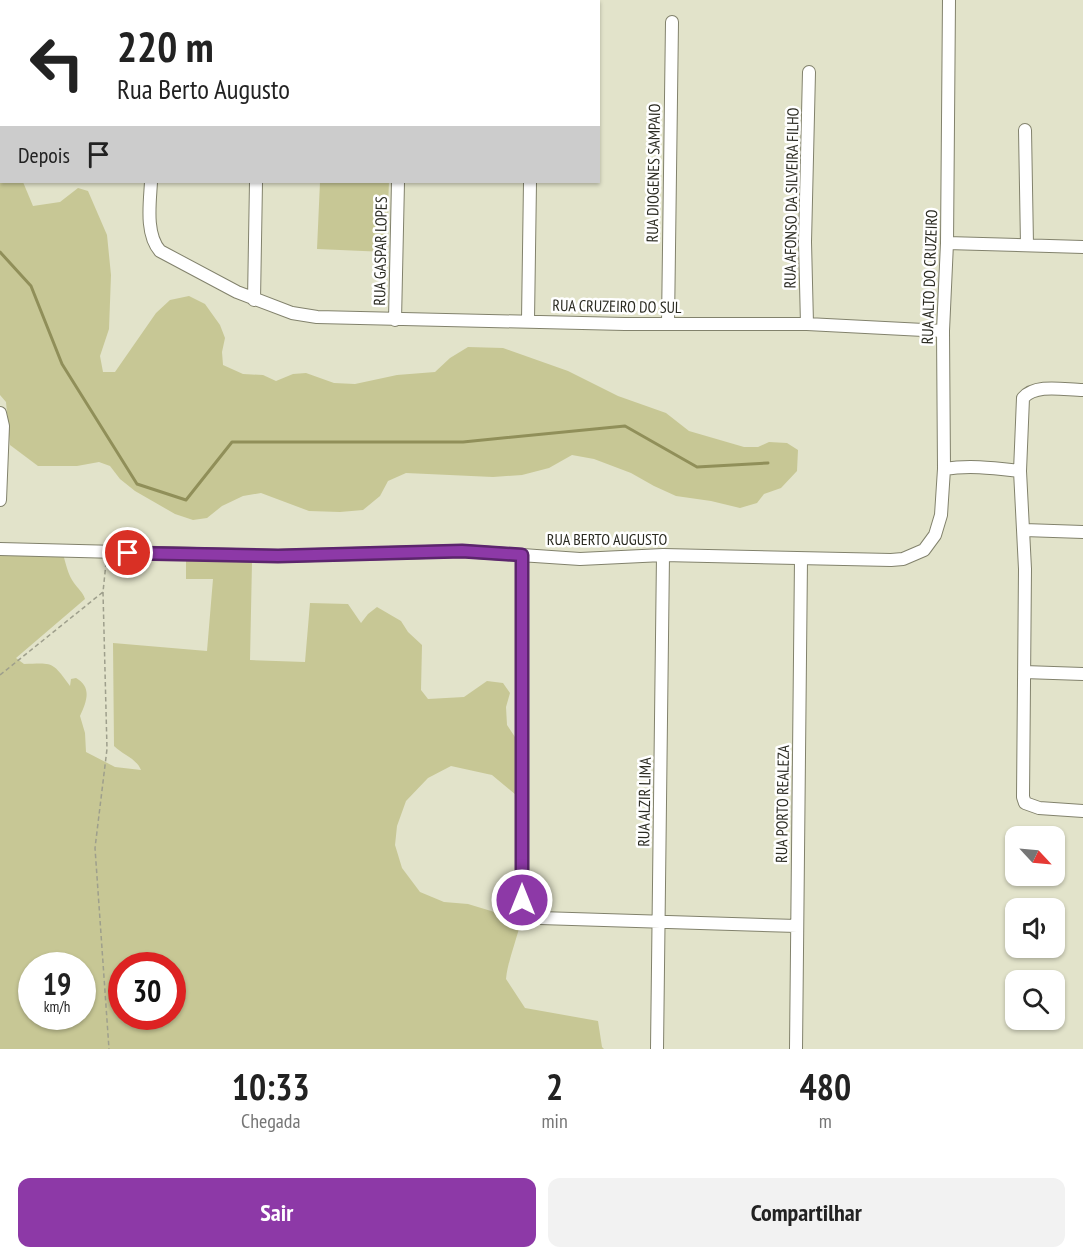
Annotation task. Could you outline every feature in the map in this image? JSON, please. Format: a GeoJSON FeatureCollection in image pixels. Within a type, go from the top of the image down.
{"type":"FeatureCollection","features":[{"type":"Feature","properties":{"kind":"street","name":"RUA ALTO DO CRUZEIRO"},"geometry":{"type":"LineString","coordinates":[[924,550],[935,535],[941,515],[944,469],[943,331],[947,243],[949,0]]}},
{"type":"Feature","properties":{"kind":"street","name":"RUA DIOGENES SAMPAIO"},"geometry":{"type":"LineString","coordinates":[[668,324],[672,22]]}},
{"type":"Feature","properties":{"kind":"street","name":"RUA AFONSO DA SILVEIRA FILHO"},"geometry":{"type":"LineString","coordinates":[[807,324],[805,242],[809,72]]}},
{"type":"Feature","properties":{"kind":"street"},"geometry":{"type":"LineString","coordinates":[[1025,130],[1027,245]]}},
{"type":"Feature","properties":{"kind":"street","name":"RUA CRUZEIRO DO SUL"},"geometry":{"type":"LineString","coordinates":[[151,183],[152,238],[157,248],[175,260],[254,300],[292,313],[334,319],[807,324],[943,331]]}},
{"type":"Feature","properties":{"kind":"street"},"geometry":{"type":"LineString","coordinates":[[254,300],[256,183]]}},
{"type":"Feature","properties":{"kind":"street","name":"RUA GASPAR LOPES"},"geometry":{"type":"LineString","coordinates":[[395,320],[398,183]]}},
{"type":"Feature","properties":{"kind":"street"},"geometry":{"type":"LineString","coordinates":[[528,320],[530,183]]}},
{"type":"Feature","properties":{"kind":"street"},"geometry":{"type":"LineString","coordinates":[[947,243],[1083,247]]}},
{"type":"Feature","properties":{"kind":"street"},"geometry":{"type":"LineString","coordinates":[[1083,390],[1041,389],[1028,392],[1023,398],[1020,471],[1024,530],[1023,797],[1028,805],[1054,810],[1083,811]]}},
{"type":"Feature","properties":{"kind":"street"},"geometry":{"type":"LineString","coordinates":[[0,413],[3,426],[0,500]]}},
{"type":"Feature","properties":{"kind":"street"},"geometry":{"type":"LineString","coordinates":[[944,469],[983,466],[1020,471]]}},
{"type":"Feature","properties":{"kind":"street"},"geometry":{"type":"LineString","coordinates":[[1024,530],[1083,532]]}},
{"type":"Feature","properties":{"kind":"street","name":"RUA BERTO AUGUSTO"},"geometry":{"type":"LineString","coordinates":[[0,549],[278,556],[462,551],[580,559],[663,555],[903,559],[924,550]]}},
{"type":"Feature","properties":{"kind":"street"},"geometry":{"type":"LineString","coordinates":[[522,555],[522,900],[527,914],[540,918],[797,926]]}},
{"type":"Feature","properties":{"kind":"street","name":"RUA ALZIR LIMA"},"geometry":{"type":"LineString","coordinates":[[657,1049],[663,555]]}},
{"type":"Feature","properties":{"kind":"street","name":"RUA PORTO REALEZA"},"geometry":{"type":"LineString","coordinates":[[796,1049],[801,558]]}},
{"type":"Feature","properties":{"kind":"street"},"geometry":{"type":"LineString","coordinates":[[1024,672],[1083,674]]}},
{"type":"Feature","properties":{"kind":"path"},"geometry":{"type":"LineString","coordinates":[[107,552],[103,592],[108,749],[95,848],[109,1049]]}},
{"type":"Feature","properties":{"kind":"path"},"geometry":{"type":"LineString","coordinates":[[0,675],[103,592]]}},
{"type":"Feature","properties":{"kind":"green space"},"geometry":{"type":"Polygon","coordinates":[[[0,183],[23,183],[33,206],[60,202],[78,188],[88,191],[107,235],[111,275],[109,329],[100,356],[103,372],[115,372],[156,313],[170,300],[189,296],[205,304],[220,325],[225,338],[222,352],[223,365],[243,374],[263,375],[276,381],[293,374],[306,373],[334,383],[355,384],[397,375],[435,372],[450,358],[468,347],[503,348],[568,371],[618,396],[666,413],[689,431],[744,447],[758,447],[769,442],[787,443],[798,450],[797,471],[781,488],[764,494],[757,503],[740,508],[676,496],[631,473],[594,459],[572,455],[549,468],[522,475],[493,477],[406,473],[388,481],[380,496],[363,510],[309,511],[261,493],[243,496],[222,506],[207,518],[193,520],[175,514],[135,491],[120,479],[110,466],[99,462],[77,466],[38,466],[10,445],[6,402],[0,395],[0,183]]]}},
{"type":"Feature","properties":{"kind":"green space"},"geometry":{"type":"Polygon","coordinates":[[[320,183],[389,183],[386,252],[317,249],[320,183]]]}},
{"type":"Feature","properties":{"kind":"green space"},"geometry":{"type":"Polygon","coordinates":[[[0,549],[63,554],[70,576],[85,599],[16,658],[24,664],[51,665],[70,686],[71,679],[76,678],[81,682],[87,695],[80,716],[85,733],[86,752],[115,767],[141,770],[133,760],[114,746],[113,643],[207,651],[213,579],[186,579],[186,560],[252,562],[250,660],[305,662],[310,603],[348,604],[361,623],[377,607],[401,621],[408,632],[422,645],[421,690],[428,699],[464,697],[487,681],[503,683],[510,693],[506,707],[507,725],[517,740],[516,795],[492,775],[451,766],[428,778],[406,801],[397,826],[395,845],[402,868],[420,892],[444,902],[468,904],[521,920],[506,979],[525,1008],[598,1021],[604,1049],[0,1049],[0,549]]]}},
{"type":"Feature","properties":{"kind":"waterway"},"geometry":{"type":"LineString","coordinates":[[0,252],[31,286],[62,364],[137,484],[186,500],[232,442],[463,442],[625,426],[697,467],[768,463]]}},
{"type":"Feature","properties":{"kind":"route"},"geometry":{"type":"LineString","coordinates":[[128,553],[278,556],[462,551],[522,555],[522,900]]}}]}
